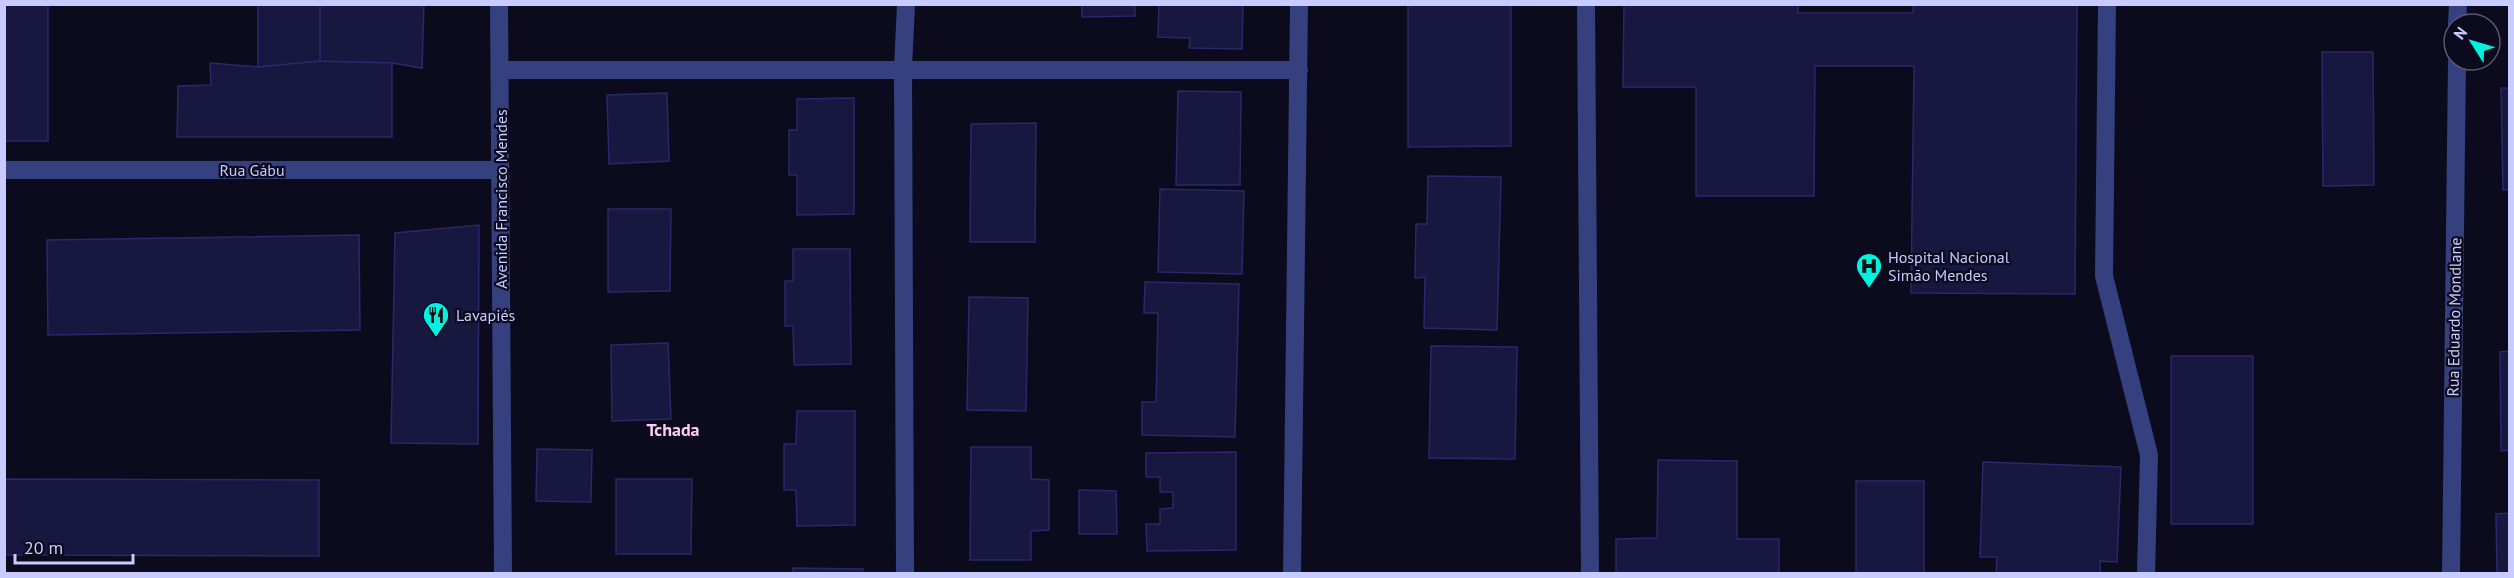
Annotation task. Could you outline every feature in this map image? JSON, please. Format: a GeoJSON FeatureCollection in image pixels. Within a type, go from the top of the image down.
{"type":"FeatureCollection","features":[{"type":"Feature","properties":{"kind":"street","name":"Avenida Francisco Mendes"},"geometry":{"type":"LineString","coordinates":[[499,4],[503,573]]}},
{"type":"Feature","properties":{"kind":"street"},"geometry":{"type":"LineString","coordinates":[[905,573],[903,68],[906,4]]}},
{"type":"Feature","properties":{"kind":"street"},"geometry":{"type":"LineString","coordinates":[[1292,573],[1299,4]]}},
{"type":"Feature","properties":{"kind":"street"},"geometry":{"type":"LineString","coordinates":[[1586,4],[1590,573]]}},
{"type":"Feature","properties":{"kind":"street"},"geometry":{"type":"LineString","coordinates":[[2107,4],[2104,276],[2149,455],[2146,573]]}},
{"type":"Feature","properties":{"kind":"street"},"geometry":{"type":"LineString","coordinates":[[501,70],[903,68],[1299,70]]}},
{"type":"Feature","properties":{"kind":"street","name":"Rua Eduardo Mondlane"},"geometry":{"type":"LineString","coordinates":[[2451,573],[2457,72]]}},
{"type":"Feature","properties":{"kind":"street","name":"Rua Gábu"},"geometry":{"type":"LineString","coordinates":[[4,170],[500,170]]}},
{"type":"Feature","properties":{"kind":"building"},"geometry":{"type":"Polygon","coordinates":[[[4,4],[48,4],[48,141],[4,141],[4,4]]]}},
{"type":"Feature","properties":{"kind":"building"},"geometry":{"type":"Polygon","coordinates":[[[258,4],[320,4],[320,61],[258,67],[258,4]]]}},
{"type":"Feature","properties":{"kind":"building"},"geometry":{"type":"Polygon","coordinates":[[[320,4],[424,4],[422,68],[392,63],[320,61],[320,4]]]}},
{"type":"Feature","properties":{"kind":"building"},"geometry":{"type":"Polygon","coordinates":[[[1082,4],[1135,4],[1135,16],[1082,17],[1082,4]]]}},
{"type":"Feature","properties":{"kind":"building"},"geometry":{"type":"Polygon","coordinates":[[[1159,4],[1243,4],[1242,49],[1189,48],[1190,38],[1158,37],[1159,4]]]}},
{"type":"Feature","properties":{"kind":"building"},"geometry":{"type":"Polygon","coordinates":[[[1408,4],[1511,4],[1511,146],[1408,147],[1408,4]]]}},
{"type":"Feature","properties":{"kind":"building","name":"Hospital Nacional Simão Mendes"},"geometry":{"type":"Polygon","coordinates":[[[1624,4],[1798,4],[1798,13],[1913,13],[1913,4],[2077,4],[2075,294],[1911,293],[1914,66],[1815,66],[1814,196],[1696,196],[1696,87],[1623,87],[1624,4]]]}},
{"type":"Feature","properties":{"kind":"building"},"geometry":{"type":"Polygon","coordinates":[[[2322,52],[2373,52],[2374,185],[2323,186],[2322,52]]]}},
{"type":"Feature","properties":{"kind":"building"},"geometry":{"type":"Polygon","coordinates":[[[320,61],[392,63],[392,137],[177,137],[178,86],[211,85],[210,63],[258,67],[320,61]]]}},
{"type":"Feature","properties":{"kind":"building"},"geometry":{"type":"Polygon","coordinates":[[[2501,88],[2510,88],[2510,190],[2503,190],[2501,88]]]}},
{"type":"Feature","properties":{"kind":"building"},"geometry":{"type":"Polygon","coordinates":[[[1178,91],[1241,92],[1240,185],[1176,185],[1178,91]]]}},
{"type":"Feature","properties":{"kind":"building"},"geometry":{"type":"Polygon","coordinates":[[[667,93],[669,161],[609,164],[607,95],[667,93]]]}},
{"type":"Feature","properties":{"kind":"building"},"geometry":{"type":"Polygon","coordinates":[[[854,98],[854,214],[797,215],[797,175],[789,175],[789,130],[797,130],[797,99],[854,98]]]}},
{"type":"Feature","properties":{"kind":"building"},"geometry":{"type":"Polygon","coordinates":[[[1036,123],[1035,242],[970,242],[971,124],[1036,123]]]}},
{"type":"Feature","properties":{"kind":"building"},"geometry":{"type":"Polygon","coordinates":[[[1428,176],[1501,177],[1497,330],[1424,328],[1425,277],[1415,278],[1416,224],[1427,224],[1428,176]]]}},
{"type":"Feature","properties":{"kind":"building"},"geometry":{"type":"Polygon","coordinates":[[[1160,189],[1244,191],[1242,274],[1158,272],[1160,189]]]}},
{"type":"Feature","properties":{"kind":"building"},"geometry":{"type":"Polygon","coordinates":[[[608,209],[671,209],[670,291],[608,292],[608,209]]]}},
{"type":"Feature","properties":{"kind":"building","name":"Lavapiés"},"geometry":{"type":"Polygon","coordinates":[[[479,225],[478,444],[391,443],[395,233],[479,225]]]}},
{"type":"Feature","properties":{"kind":"building"},"geometry":{"type":"Polygon","coordinates":[[[359,235],[360,330],[48,335],[47,240],[359,235]]]}},
{"type":"Feature","properties":{"kind":"building"},"geometry":{"type":"Polygon","coordinates":[[[793,249],[850,249],[851,364],[794,365],[793,326],[785,326],[785,281],[793,281],[793,249]]]}},
{"type":"Feature","properties":{"kind":"building"},"geometry":{"type":"Polygon","coordinates":[[[1145,282],[1239,284],[1235,437],[1142,435],[1142,402],[1156,402],[1158,313],[1144,313],[1145,282]]]}},
{"type":"Feature","properties":{"kind":"building"},"geometry":{"type":"Polygon","coordinates":[[[969,297],[1028,298],[1026,411],[967,410],[969,297]]]}},
{"type":"Feature","properties":{"kind":"building"},"geometry":{"type":"Polygon","coordinates":[[[668,343],[671,419],[612,421],[611,345],[668,343]]]}},
{"type":"Feature","properties":{"kind":"building"},"geometry":{"type":"Polygon","coordinates":[[[1431,346],[1517,347],[1515,459],[1429,458],[1431,346]]]}},
{"type":"Feature","properties":{"kind":"building"},"geometry":{"type":"Polygon","coordinates":[[[2510,351],[2510,450],[2501,451],[2500,352],[2510,351]]]}},
{"type":"Feature","properties":{"kind":"building"},"geometry":{"type":"Polygon","coordinates":[[[2171,356],[2253,356],[2253,524],[2171,524],[2171,356]]]}},
{"type":"Feature","properties":{"kind":"building"},"geometry":{"type":"Polygon","coordinates":[[[797,411],[855,411],[855,525],[797,526],[796,490],[784,490],[784,444],[796,444],[797,411]]]}},
{"type":"Feature","properties":{"kind":"building"},"geometry":{"type":"Polygon","coordinates":[[[971,447],[1031,447],[1031,479],[1049,480],[1049,530],[1031,531],[1031,560],[970,560],[971,447]]]}},
{"type":"Feature","properties":{"kind":"building"},"geometry":{"type":"Polygon","coordinates":[[[537,449],[592,450],[591,502],[536,501],[537,449]]]}},
{"type":"Feature","properties":{"kind":"building"},"geometry":{"type":"Polygon","coordinates":[[[1236,452],[1236,550],[1147,551],[1146,524],[1160,524],[1160,509],[1173,508],[1173,492],[1160,492],[1160,477],[1146,477],[1146,453],[1236,452]]]}},
{"type":"Feature","properties":{"kind":"building"},"geometry":{"type":"Polygon","coordinates":[[[1658,460],[1737,461],[1737,539],[1779,539],[1779,574],[1616,574],[1616,539],[1657,538],[1658,460]]]}},
{"type":"Feature","properties":{"kind":"building"},"geometry":{"type":"Polygon","coordinates":[[[1983,462],[2121,467],[2117,562],[2100,561],[2100,574],[1996,574],[1997,557],[1980,557],[1983,462]]]}},
{"type":"Feature","properties":{"kind":"building"},"geometry":{"type":"Polygon","coordinates":[[[4,479],[319,480],[319,556],[4,555],[4,479]]]}},
{"type":"Feature","properties":{"kind":"building"},"geometry":{"type":"Polygon","coordinates":[[[616,479],[692,479],[691,554],[616,554],[616,479]]]}},
{"type":"Feature","properties":{"kind":"building"},"geometry":{"type":"Polygon","coordinates":[[[1856,481],[1924,481],[1924,574],[1856,574],[1856,481]]]}},
{"type":"Feature","properties":{"kind":"building"},"geometry":{"type":"Polygon","coordinates":[[[1079,490],[1116,491],[1117,534],[1079,534],[1079,490]]]}},
{"type":"Feature","properties":{"kind":"building"},"geometry":{"type":"Polygon","coordinates":[[[2510,513],[2510,574],[2497,574],[2496,514],[2510,513]]]}},
{"type":"Feature","properties":{"kind":"building"},"geometry":{"type":"Polygon","coordinates":[[[793,568],[863,569],[862,574],[793,574],[793,568]]]}},
{"type":"Feature","properties":{"kind":"place","name":"Hospital Nacional Simão Mendes"},"geometry":{"type":"Point","coordinates":[1869,289]}},
{"type":"Feature","properties":{"kind":"place","name":"Lavapiés"},"geometry":{"type":"Point","coordinates":[436,338]}},
{"type":"Feature","properties":{"kind":"district","name":"Tchada"},"geometry":{"type":"Point","coordinates":[673,429]}}]}
